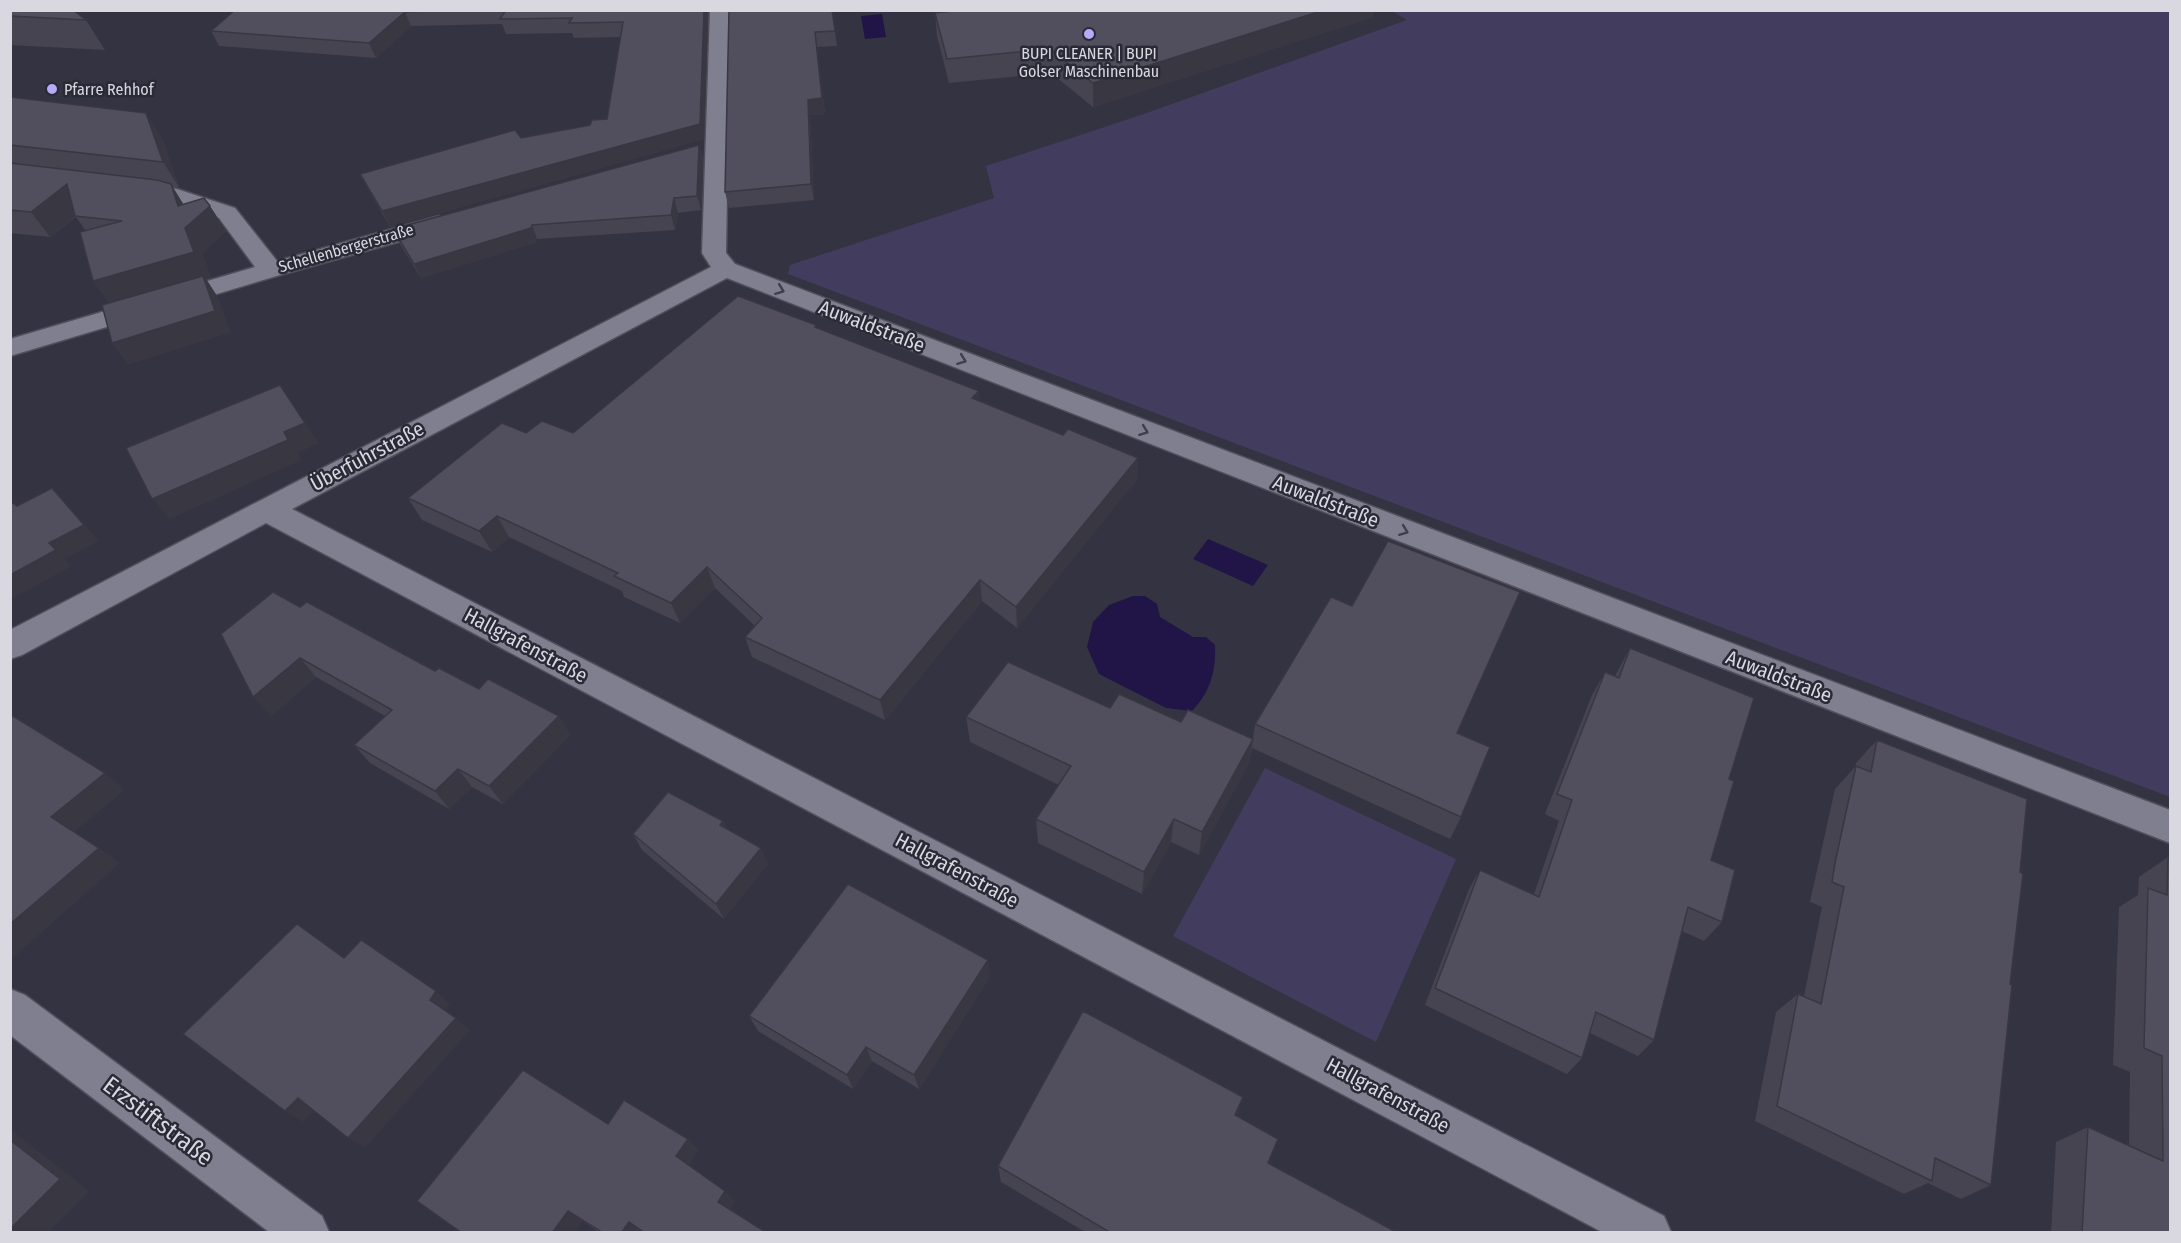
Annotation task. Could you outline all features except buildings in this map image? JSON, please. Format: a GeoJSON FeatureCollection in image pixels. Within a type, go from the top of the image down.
{"type":"FeatureCollection","features":[{"type":"Feature","properties":{"kind":"street"},"geometry":{"type":"LineString","coordinates":[[720,10],[707,148],[714,253],[726,269]]}},
{"type":"Feature","properties":{"kind":"street"},"geometry":{"type":"LineString","coordinates":[[111,189],[177,196],[227,213],[271,270]]}},
{"type":"Feature","properties":{"kind":"street","name":"Schellenbergerstraße"},"geometry":{"type":"LineString","coordinates":[[10,348],[466,215]]}},
{"type":"Feature","properties":{"kind":"street","name":"Überfuhrstraße"},"geometry":{"type":"LineString","coordinates":[[10,646],[266,509],[726,269]]}},
{"type":"Feature","properties":{"kind":"street","name":"Auwaldstraße"},"geometry":{"type":"LineString","coordinates":[[726,269],[2170,827]]}},
{"type":"Feature","properties":{"kind":"street","name":"Hallgrafenstraße"},"geometry":{"type":"LineString","coordinates":[[266,509],[1648,1233]]}},
{"type":"Feature","properties":{"kind":"street","name":"Erzstiftstraße"},"geometry":{"type":"LineString","coordinates":[[10,1009],[306,1233]]}},
{"type":"Feature","properties":{"kind":"shaded area"},"geometry":{"type":"Polygon","coordinates":[[[1392,11],[2170,11],[2170,797],[788,274],[790,265],[994,198],[986,166],[1141,115],[1407,20],[1392,11]]]}},
{"type":"Feature","properties":{"kind":"shaded area"},"geometry":{"type":"Polygon","coordinates":[[[882,14],[886,37],[865,39],[861,16],[882,14]]]}},
{"type":"Feature","properties":{"kind":"shaded area"},"geometry":{"type":"Polygon","coordinates":[[[1208,539],[1268,565],[1253,586],[1193,559],[1208,539]]]}},
{"type":"Feature","properties":{"kind":"shaded area"},"geometry":{"type":"Polygon","coordinates":[[[1133,596],[1145,596],[1157,604],[1160,617],[1193,637],[1206,637],[1215,645],[1211,680],[1204,696],[1192,711],[1166,708],[1099,674],[1087,647],[1093,622],[1109,605],[1133,596]]]}},
{"type":"Feature","properties":{"kind":"shaded area"},"geometry":{"type":"Polygon","coordinates":[[[1265,768],[1456,859],[1376,1042],[1173,936],[1265,768]]]}},
{"type":"Feature","properties":{"kind":"place","name":"BUPI CLEANER | BUPI Golser Maschinenbau"},"geometry":{"type":"Point","coordinates":[1089,34]}},
{"type":"Feature","properties":{"kind":"place","name":"Pfarre Rehhof"},"geometry":{"type":"Point","coordinates":[52,89]}}]}
